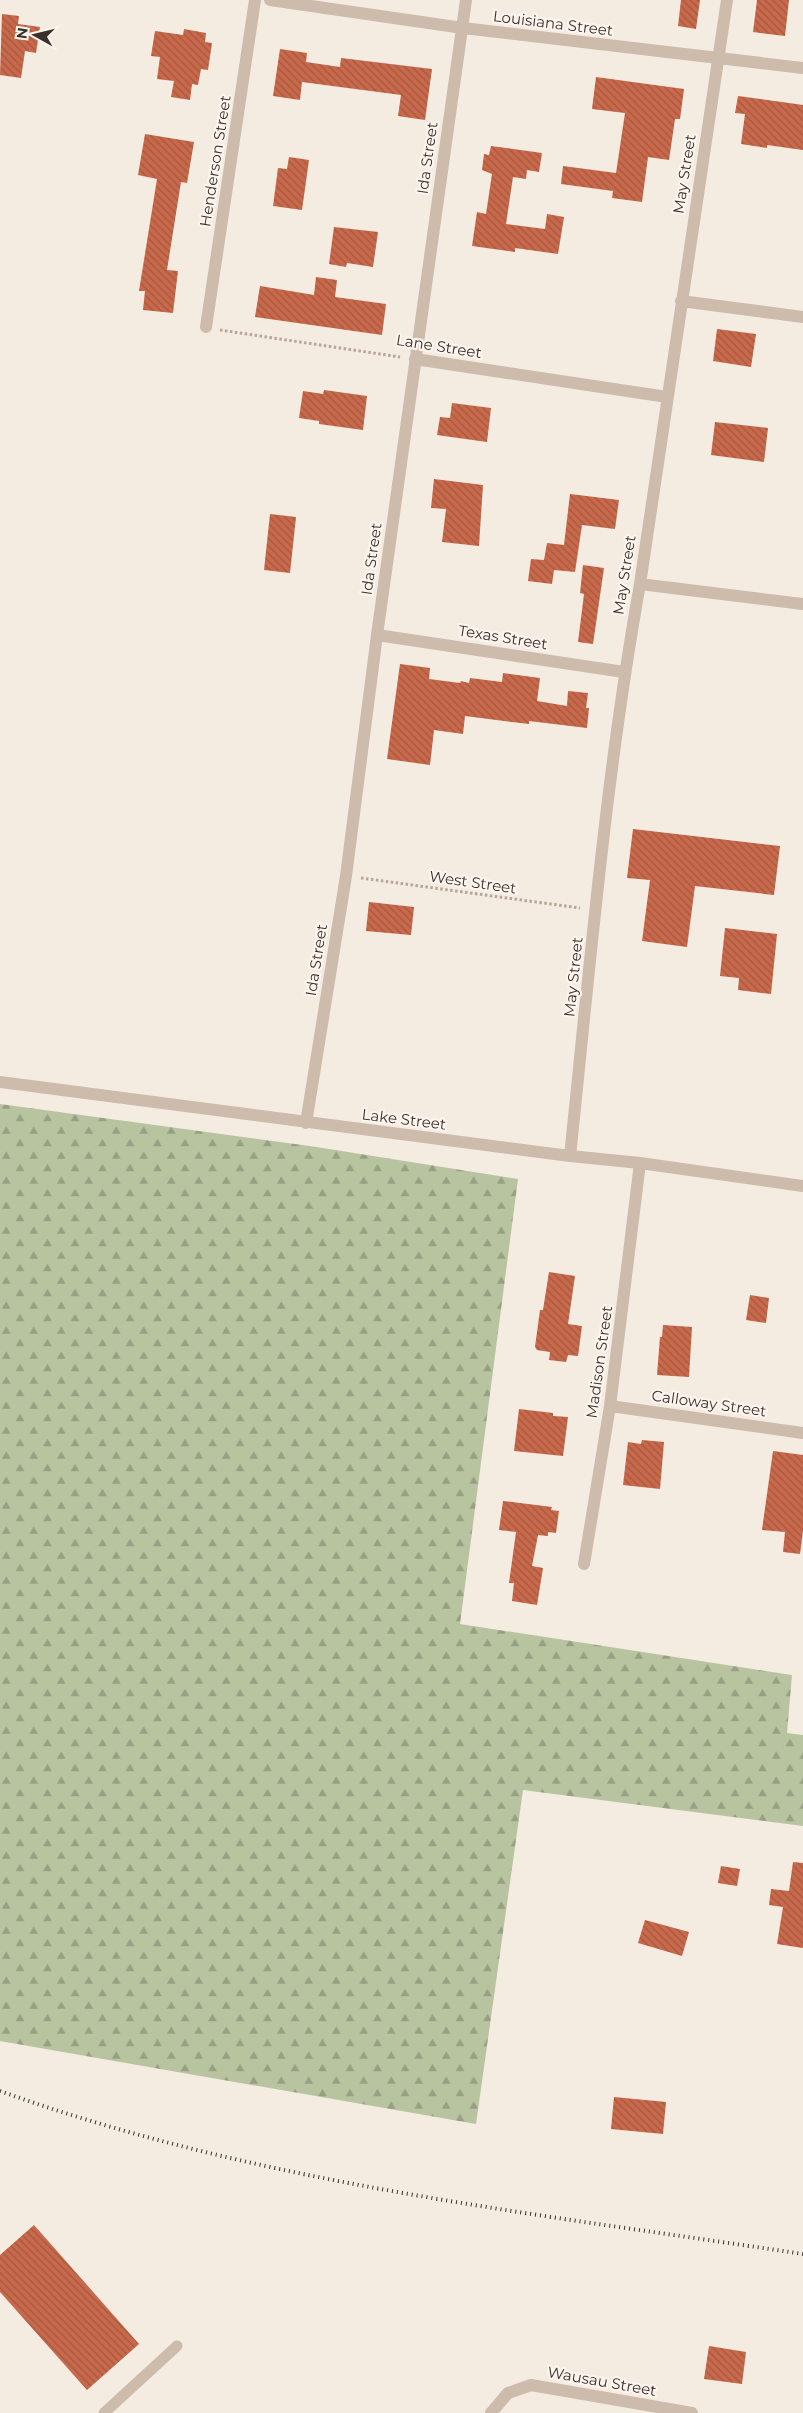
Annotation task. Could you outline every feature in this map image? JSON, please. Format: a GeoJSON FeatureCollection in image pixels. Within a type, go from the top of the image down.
{"type":"FeatureCollection","features":[{"type":"Feature","properties":{"kind":"street","name":"Henderson Street"},"geometry":{"type":"LineString","coordinates":[[206,327],[255,0]]}},
{"type":"Feature","properties":{"kind":"street","name":"Louisiana Street"},"geometry":{"type":"LineString","coordinates":[[270,0],[462,28],[803,68]]}},
{"type":"Feature","properties":{"kind":"street","name":"Ida Street"},"geometry":{"type":"LineString","coordinates":[[306,1123],[346,876],[377,635],[466,0]]}},
{"type":"Feature","properties":{"kind":"street","name":"May Street"},"geometry":{"type":"LineString","coordinates":[[570,1156],[624,672],[640,584],[727,0]]}},
{"type":"Feature","properties":{"kind":"street"},"geometry":{"type":"LineString","coordinates":[[681,301],[803,317]]}},
{"type":"Feature","properties":{"kind":"street","name":"Lane Street"},"geometry":{"type":"LineString","coordinates":[[415,359],[667,397]]}},
{"type":"Feature","properties":{"kind":"street"},"geometry":{"type":"LineString","coordinates":[[640,584],[803,604]]}},
{"type":"Feature","properties":{"kind":"street","name":"Texas Street"},"geometry":{"type":"LineString","coordinates":[[377,635],[624,672]]}},
{"type":"Feature","properties":{"kind":"street","name":"Lake Street"},"geometry":{"type":"LineString","coordinates":[[0,1082],[306,1123],[640,1163],[803,1186]]}},
{"type":"Feature","properties":{"kind":"street","name":"Madison Street"},"geometry":{"type":"LineString","coordinates":[[584,1564],[610,1406],[640,1163]]}},
{"type":"Feature","properties":{"kind":"street","name":"Calloway Street"},"geometry":{"type":"LineString","coordinates":[[610,1406],[803,1432]]}},
{"type":"Feature","properties":{"kind":"street","name":"Wausau Street"},"geometry":{"type":"LineString","coordinates":[[491,2413],[508,2393],[531,2385],[692,2413]]}},
{"type":"Feature","properties":{"kind":"lane"},"geometry":{"type":"LineString","coordinates":[[104,2413],[177,2346]]}},
{"type":"Feature","properties":{"kind":"path","name":"Lane Street"},"geometry":{"type":"LineString","coordinates":[[206,327],[415,359]]}},
{"type":"Feature","properties":{"kind":"path","name":"West Street"},"geometry":{"type":"LineString","coordinates":[[346,876],[596,910]]}},
{"type":"Feature","properties":{"kind":"green space"},"geometry":{"type":"Polygon","coordinates":[[[0,1104],[310,1146],[518,1179],[460,1624],[792,1675],[787,1733],[803,1735],[803,1826],[523,1790],[476,2124],[0,2041],[0,1104]]]}},
{"type":"Feature","properties":{"kind":"building"},"geometry":{"type":"Polygon","coordinates":[[[681,0],[700,0],[696,29],[678,26],[681,0]]]}},
{"type":"Feature","properties":{"kind":"building"},"geometry":{"type":"Polygon","coordinates":[[[757,0],[789,0],[785,36],[753,32],[757,0]]]}},
{"type":"Feature","properties":{"kind":"building"},"geometry":{"type":"Polygon","coordinates":[[[2,14],[19,16],[18,24],[40,27],[36,53],[25,51],[21,78],[0,75],[2,14]]]}},
{"type":"Feature","properties":{"kind":"building"},"geometry":{"type":"Polygon","coordinates":[[[184,29],[206,33],[205,42],[212,43],[208,70],[201,69],[198,85],[192,84],[190,100],[171,97],[174,81],[157,79],[160,57],[151,56],[155,31],[183,35],[184,29]]]}},
{"type":"Feature","properties":{"kind":"building"},"geometry":{"type":"Polygon","coordinates":[[[280,49],[307,53],[306,62],[340,67],[341,58],[432,69],[425,120],[398,116],[401,95],[302,82],[300,100],[273,96],[280,49]]]}},
{"type":"Feature","properties":{"kind":"building"},"geometry":{"type":"Polygon","coordinates":[[[596,77],[684,89],[680,119],[675,119],[669,160],[648,157],[642,202],[612,198],[613,191],[561,184],[563,166],[616,173],[625,113],[592,109],[596,77]]]}},
{"type":"Feature","properties":{"kind":"building"},"geometry":{"type":"Polygon","coordinates":[[[738,96],[803,105],[803,150],[767,145],[767,148],[741,144],[745,114],[735,113],[738,96]]]}},
{"type":"Feature","properties":{"kind":"building"},"geometry":{"type":"Polygon","coordinates":[[[145,134],[194,142],[187,183],[181,182],[167,270],[178,271],[173,313],[143,310],[145,291],[139,291],[157,179],[138,175],[145,134]]]}},
{"type":"Feature","properties":{"kind":"building"},"geometry":{"type":"Polygon","coordinates":[[[491,146],[542,153],[539,172],[527,170],[526,179],[513,177],[506,224],[545,229],[547,214],[564,217],[558,254],[515,248],[515,252],[472,246],[477,212],[486,214],[492,174],[482,170],[484,154],[489,155],[491,146]]]}},
{"type":"Feature","properties":{"kind":"building"},"geometry":{"type":"Polygon","coordinates":[[[289,157],[309,160],[302,210],[273,206],[278,168],[287,169],[289,157]]]}},
{"type":"Feature","properties":{"kind":"building"},"geometry":{"type":"Polygon","coordinates":[[[334,227],[378,232],[373,267],[347,263],[346,267],[329,264],[334,227]]]}},
{"type":"Feature","properties":{"kind":"building"},"geometry":{"type":"Polygon","coordinates":[[[316,277],[337,280],[335,297],[386,304],[382,335],[255,317],[260,286],[314,295],[316,277]]]}},
{"type":"Feature","properties":{"kind":"building"},"geometry":{"type":"Polygon","coordinates":[[[717,329],[756,334],[751,367],[713,361],[717,329]]]}},
{"type":"Feature","properties":{"kind":"building"},"geometry":{"type":"Polygon","coordinates":[[[324,390],[367,396],[363,430],[319,424],[319,421],[299,418],[303,391],[323,394],[324,390]]]}},
{"type":"Feature","properties":{"kind":"building"},"geometry":{"type":"Polygon","coordinates":[[[452,403],[491,408],[487,442],[437,435],[440,417],[450,418],[452,403]]]}},
{"type":"Feature","properties":{"kind":"building"},"geometry":{"type":"Polygon","coordinates":[[[715,422],[768,428],[764,462],[711,455],[715,422]]]}},
{"type":"Feature","properties":{"kind":"building"},"geometry":{"type":"Polygon","coordinates":[[[434,479],[483,485],[479,546],[442,542],[446,509],[431,508],[434,479]]]}},
{"type":"Feature","properties":{"kind":"building"},"geometry":{"type":"Polygon","coordinates":[[[570,494],[619,500],[615,529],[582,525],[575,572],[554,570],[552,584],[528,581],[531,559],[544,560],[547,543],[564,545],[570,494]]]}},
{"type":"Feature","properties":{"kind":"building"},"geometry":{"type":"Polygon","coordinates":[[[270,514],[296,517],[290,573],[264,570],[270,514]]]}},
{"type":"Feature","properties":{"kind":"building"},"geometry":{"type":"Polygon","coordinates":[[[583,565],[604,568],[593,644],[578,642],[584,594],[580,593],[583,565]]]}},
{"type":"Feature","properties":{"kind":"building"},"geometry":{"type":"Polygon","coordinates":[[[400,664],[430,668],[429,679],[460,683],[461,681],[469,683],[470,678],[502,682],[503,673],[540,678],[537,701],[567,706],[568,691],[588,693],[586,708],[589,708],[587,728],[529,721],[529,724],[465,716],[463,734],[434,730],[430,765],[387,759],[400,664]]]}},
{"type":"Feature","properties":{"kind":"building"},"geometry":{"type":"Polygon","coordinates":[[[633,829],[780,846],[774,895],[695,886],[687,947],[642,941],[650,880],[627,878],[633,829]]]}},
{"type":"Feature","properties":{"kind":"building"},"geometry":{"type":"Polygon","coordinates":[[[369,902],[414,907],[411,935],[366,931],[369,902]]]}},
{"type":"Feature","properties":{"kind":"building"},"geometry":{"type":"Polygon","coordinates":[[[725,928],[777,934],[771,994],[738,990],[739,978],[720,976],[725,928]]]}},
{"type":"Feature","properties":{"kind":"building"},"geometry":{"type":"Polygon","coordinates":[[[549,1272],[575,1276],[568,1324],[582,1326],[578,1356],[568,1355],[566,1362],[549,1360],[550,1352],[537,1350],[535,1347],[540,1310],[543,1310],[549,1272]]]}},
{"type":"Feature","properties":{"kind":"building"},"geometry":{"type":"Polygon","coordinates":[[[750,1295],[769,1298],[766,1323],[746,1320],[750,1295]]]}},
{"type":"Feature","properties":{"kind":"building"},"geometry":{"type":"Polygon","coordinates":[[[663,1325],[692,1327],[689,1377],[657,1375],[660,1337],[662,1337],[663,1325]]]}},
{"type":"Feature","properties":{"kind":"building"},"geometry":{"type":"Polygon","coordinates":[[[519,1409],[553,1413],[553,1416],[568,1417],[563,1456],[514,1451],[519,1409]]]}},
{"type":"Feature","properties":{"kind":"building"},"geometry":{"type":"Polygon","coordinates":[[[642,1440],[664,1442],[660,1489],[623,1485],[628,1442],[641,1444],[642,1440]]]}},
{"type":"Feature","properties":{"kind":"building"},"geometry":{"type":"Polygon","coordinates":[[[773,1451],[803,1455],[803,1531],[800,1554],[783,1552],[785,1532],[762,1530],[773,1451]]]}},
{"type":"Feature","properties":{"kind":"building"},"geometry":{"type":"Polygon","coordinates":[[[503,1501],[552,1507],[551,1510],[559,1511],[556,1533],[548,1532],[548,1536],[538,1535],[532,1566],[543,1568],[537,1605],[512,1601],[514,1583],[509,1583],[516,1532],[499,1530],[503,1501]]]}},
{"type":"Feature","properties":{"kind":"building"},"geometry":{"type":"Polygon","coordinates":[[[793,1862],[803,1863],[803,1948],[777,1944],[783,1907],[769,1905],[771,1889],[789,1891],[793,1862]]]}},
{"type":"Feature","properties":{"kind":"building"},"geometry":{"type":"Polygon","coordinates":[[[721,1866],[740,1869],[737,1886],[718,1883],[721,1866]]]}},
{"type":"Feature","properties":{"kind":"building"},"geometry":{"type":"Polygon","coordinates":[[[645,1920],[689,1932],[682,1956],[638,1943],[645,1920]]]}},
{"type":"Feature","properties":{"kind":"building"},"geometry":{"type":"Polygon","coordinates":[[[614,2097],[666,2102],[663,2134],[611,2129],[614,2097]]]}},
{"type":"Feature","properties":{"kind":"building"},"geometry":{"type":"Polygon","coordinates":[[[34,2225],[139,2344],[87,2390],[0,2292],[0,2255],[34,2225]]]}},
{"type":"Feature","properties":{"kind":"building"},"geometry":{"type":"Polygon","coordinates":[[[709,2346],[746,2352],[742,2384],[704,2379],[709,2346]]]}},
{"type":"Feature","properties":{"kind":"railway"},"geometry":{"type":"LineString","coordinates":[[0,2091],[98,2123],[197,2150],[297,2173],[499,2209],[803,2254]]}}]}
